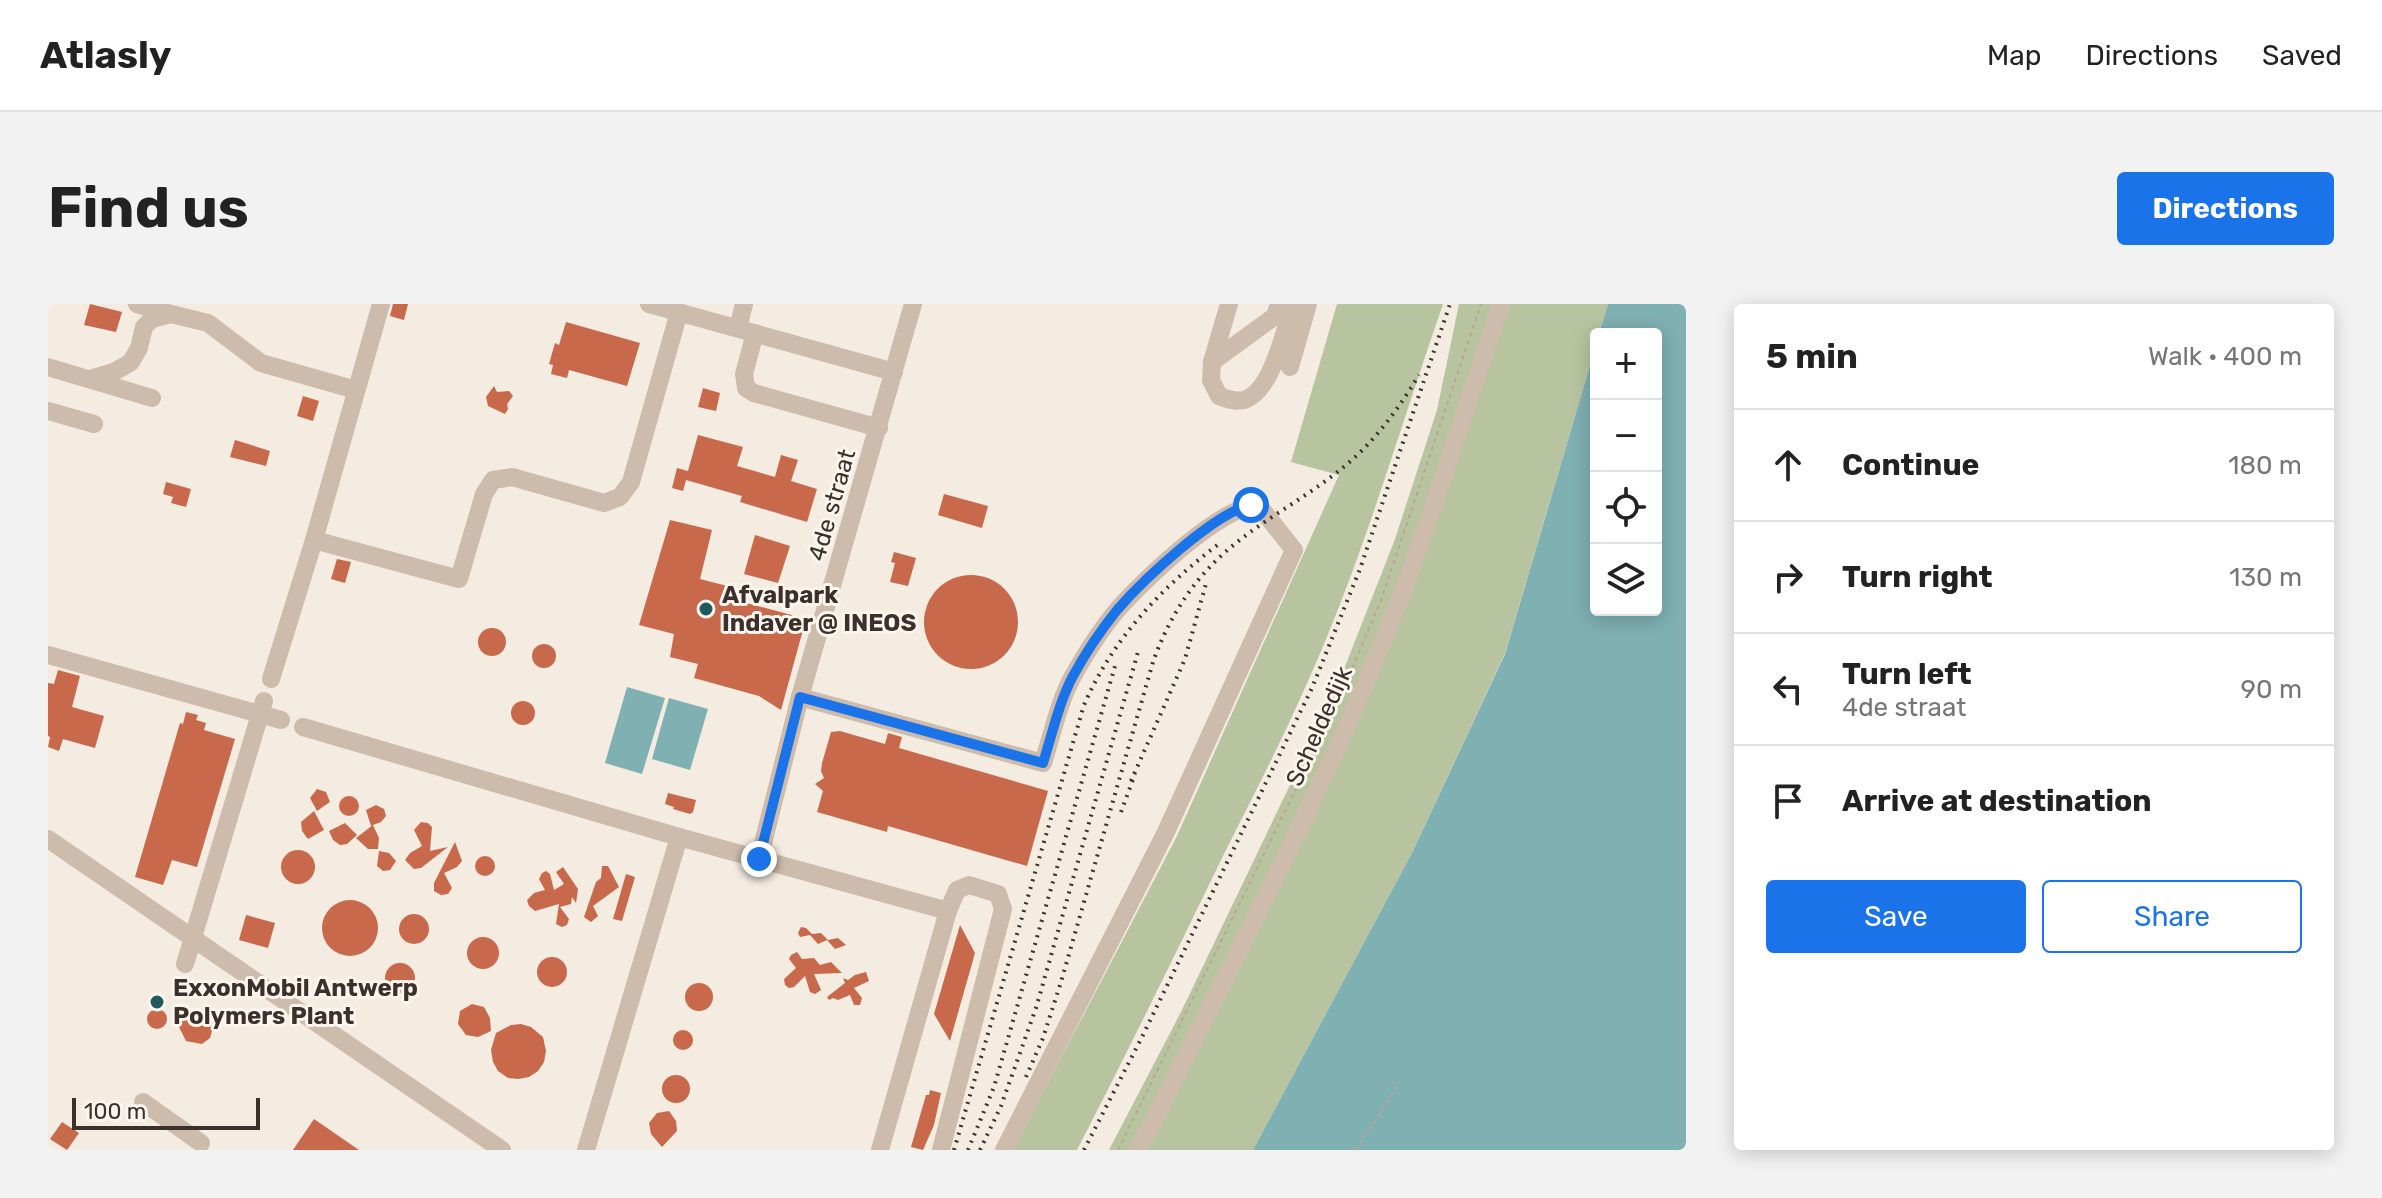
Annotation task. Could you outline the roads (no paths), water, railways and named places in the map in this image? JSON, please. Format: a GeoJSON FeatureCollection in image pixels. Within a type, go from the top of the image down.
{"type":"FeatureCollection","features":[{"type":"Feature","properties":{"kind":"street"},"geometry":{"type":"LineString","coordinates":[[137,304],[208,323],[261,363],[356,390]]}},
{"type":"Feature","properties":{"kind":"street"},"geometry":{"type":"LineString","coordinates":[[271,679],[381,304]]}},
{"type":"Feature","properties":{"kind":"street"},"geometry":{"type":"LineString","coordinates":[[649,304],[894,372]]}},
{"type":"Feature","properties":{"kind":"street"},"geometry":{"type":"LineString","coordinates":[[744,304],[746,388],[754,393],[879,428]]}},
{"type":"Feature","properties":{"kind":"street","name":"4de straat"},"geometry":{"type":"LineString","coordinates":[[759,859],[800,697],[913,304]]}},
{"type":"Feature","properties":{"kind":"street"},"geometry":{"type":"LineString","coordinates":[[1229,304],[1212,362],[1211,380],[1219,396],[1233,401],[1256,393],[1268,376],[1293,304]]}},
{"type":"Feature","properties":{"kind":"street"},"geometry":{"type":"LineString","coordinates":[[1212,362],[1275,316],[1279,304]]}},
{"type":"Feature","properties":{"kind":"street"},"geometry":{"type":"LineString","coordinates":[[1290,367],[1308,304]]}},
{"type":"Feature","properties":{"kind":"street","name":"Scheldedijk"},"geometry":{"type":"LineString","coordinates":[[1137,1150],[1360,696],[1409,572],[1501,304]]}},
{"type":"Feature","properties":{"kind":"street"},"geometry":{"type":"LineString","coordinates":[[314,540],[459,579],[484,494],[493,480],[512,477],[604,503],[620,497],[631,482],[679,312]]}},
{"type":"Feature","properties":{"kind":"street"},"geometry":{"type":"LineString","coordinates":[[90,379],[114,372],[131,362],[139,348],[144,327],[152,319],[171,314]]}},
{"type":"Feature","properties":{"kind":"street"},"geometry":{"type":"LineString","coordinates":[[48,367],[152,398]]}},
{"type":"Feature","properties":{"kind":"street"},"geometry":{"type":"LineString","coordinates":[[48,411],[94,424]]}},
{"type":"Feature","properties":{"kind":"street"},"geometry":{"type":"LineString","coordinates":[[800,697],[1043,763],[1071,679],[1098,637],[1125,602],[1189,543],[1243,506],[1251,505],[1259,506],[1294,550],[1166,832],[1004,1150]]}},
{"type":"Feature","properties":{"kind":"street"},"geometry":{"type":"LineString","coordinates":[[48,655],[262,708],[281,720]]}},
{"type":"Feature","properties":{"kind":"street"},"geometry":{"type":"LineString","coordinates":[[185,964],[262,708]]}},
{"type":"Feature","properties":{"kind":"street"},"geometry":{"type":"LineString","coordinates":[[303,727],[679,837],[948,911]]}},
{"type":"Feature","properties":{"kind":"street"},"geometry":{"type":"LineString","coordinates":[[586,1150],[679,837]]}},
{"type":"Feature","properties":{"kind":"street"},"geometry":{"type":"LineString","coordinates":[[48,839],[502,1150]]}},
{"type":"Feature","properties":{"kind":"street"},"geometry":{"type":"LineString","coordinates":[[880,1150],[948,911],[957,890],[969,885],[998,894],[1003,909],[941,1150]]}},
{"type":"Feature","properties":{"kind":"street"},"geometry":{"type":"LineString","coordinates":[[143,1102],[201,1143]]}},
{"type":"Feature","properties":{"kind":"water"},"geometry":{"type":"Polygon","coordinates":[[[1608,304],[1686,304],[1686,1150],[1253,1150],[1413,851],[1505,654],[1590,365],[1590,616],[1662,616],[1662,328],[1601,328],[1608,304]]]}},
{"type":"Feature","properties":{"kind":"water"},"geometry":{"type":"Polygon","coordinates":[[[627,687],[665,698],[642,774],[605,763],[627,687]]]}},
{"type":"Feature","properties":{"kind":"water"},"geometry":{"type":"Polygon","coordinates":[[[669,698],[708,709],[690,770],[652,759],[669,698]]]}},
{"type":"Feature","properties":{"kind":"railway"},"geometry":{"type":"LineString","coordinates":[[1084,1150],[1312,688],[1360,569],[1450,304]]}},
{"type":"Feature","properties":{"kind":"railway"},"geometry":{"type":"LineString","coordinates":[[1026,1077],[1043,1038],[1061,982],[1153,662],[1165,632],[1190,591],[1222,555],[1357,456],[1386,423],[1419,375]]}},
{"type":"Feature","properties":{"kind":"railway"},"geometry":{"type":"LineString","coordinates":[[954,1150],[1084,705],[1109,658],[1141,615],[1178,577],[1220,543]]}},
{"type":"Feature","properties":{"kind":"railway"},"geometry":{"type":"LineString","coordinates":[[1131,781],[1185,659],[1207,580]]}},
{"type":"Feature","properties":{"kind":"railway"},"geometry":{"type":"LineString","coordinates":[[980,1150],[1001,1106],[1036,1008],[1138,652]]}},
{"type":"Feature","properties":{"kind":"railway"},"geometry":{"type":"LineString","coordinates":[[968,1150],[994,1087],[1115,666]]}},
{"type":"Feature","properties":{"kind":"railway"},"geometry":{"type":"LineString","coordinates":[[1121,812],[1135,774]]}},
{"type":"Feature","properties":{"kind":"place","name":"Afvalpark Indaver @ INEOS"},"geometry":{"type":"Point","coordinates":[706,609]}},
{"type":"Feature","properties":{"kind":"place","name":"ExxonMobil Antwerp Polymers Plant"},"geometry":{"type":"Point","coordinates":[157,1002]}}]}
